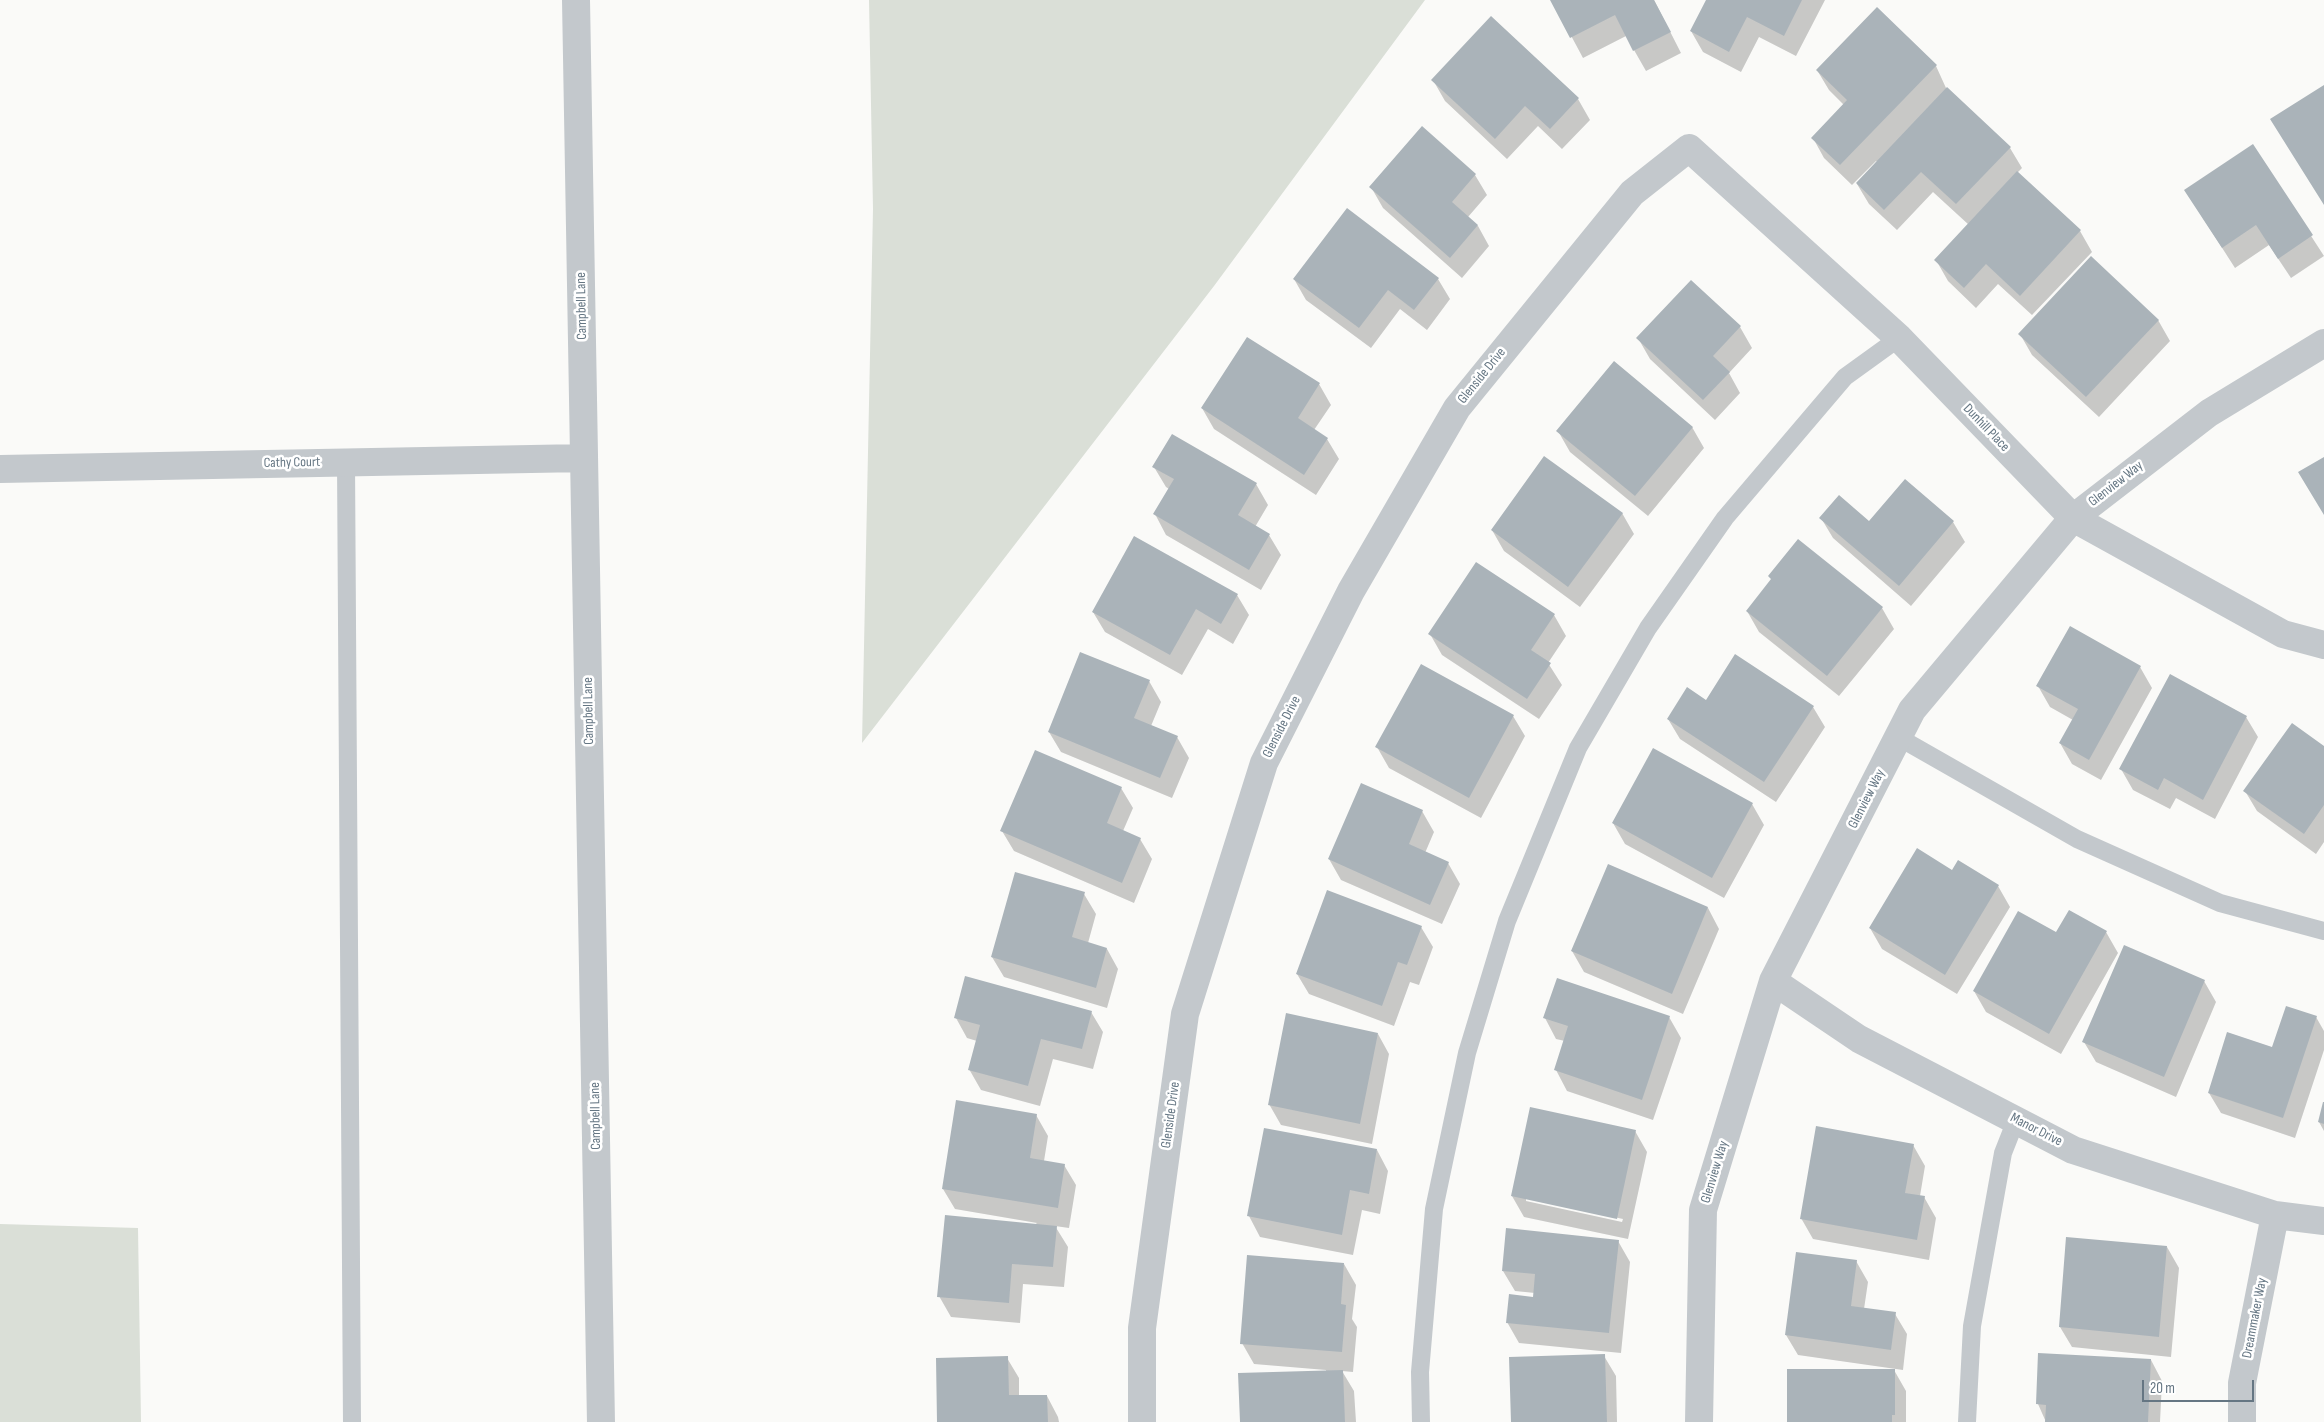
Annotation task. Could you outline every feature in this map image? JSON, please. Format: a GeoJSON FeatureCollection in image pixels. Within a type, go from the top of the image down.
{"type":"FeatureCollection","features":[{"type":"Feature","properties":{"kind":"street","name":"Campbell Lane"},"geometry":{"type":"LineString","coordinates":[[576,0],[601,1422]]}},
{"type":"Feature","properties":{"kind":"street","name":"Dunhill Place"},"geometry":{"type":"LineString","coordinates":[[1689,148],[1899,338],[2072,518],[2283,634],[2324,645]]}},
{"type":"Feature","properties":{"kind":"street","name":"Glenside Drive"},"geometry":{"type":"LineString","coordinates":[[1142,1422],[1142,1328],[1185,1014],[1264,763],[1351,591],[1456,408],[1632,193],[1689,148]]}},
{"type":"Feature","properties":{"kind":"street","name":"Glenview Way"},"geometry":{"type":"LineString","coordinates":[[1698,1422],[1703,1210],[1773,981],[1912,710],[2072,518],[2209,413],[2324,343]]}},
{"type":"Feature","properties":{"kind":"street","name":"Cathy Court"},"geometry":{"type":"LineString","coordinates":[[0,469],[584,458]]}},
{"type":"Feature","properties":{"kind":"street","name":"Manor Drive"},"geometry":{"type":"LineString","coordinates":[[1773,981],[1859,1039],[2074,1150],[2275,1215],[2324,1221]]}},
{"type":"Feature","properties":{"kind":"street","name":"Dreammaker Way"},"geometry":{"type":"LineString","coordinates":[[2242,1422],[2242,1383],[2275,1215]]}},
{"type":"Feature","properties":{"kind":"lane"},"geometry":{"type":"LineString","coordinates":[[1421,1422],[1420,1372],[1434,1209],[1467,1053],[1507,921],[1578,748],[1648,628],[1725,518],[1845,377],[1899,338]]}},
{"type":"Feature","properties":{"kind":"lane"},"geometry":{"type":"LineString","coordinates":[[346,462],[352,1422]]}},
{"type":"Feature","properties":{"kind":"lane"},"geometry":{"type":"LineString","coordinates":[[1898,737],[2077,838],[2220,903],[2324,931]]}},
{"type":"Feature","properties":{"kind":"lane"},"geometry":{"type":"LineString","coordinates":[[1967,1422],[1972,1326],[2004,1153],[2016,1120]]}},
{"type":"Feature","properties":{"kind":"shaded area"},"geometry":{"type":"Polygon","coordinates":[[[869,0],[1425,0],[1214,286],[862,743],[873,209],[869,0]]]}},
{"type":"Feature","properties":{"kind":"shaded area"},"geometry":{"type":"Polygon","coordinates":[[[0,1224],[138,1228],[141,1422],[0,1422],[0,1224]]]}},
{"type":"Feature","properties":{"kind":"building"},"geometry":{"type":"Polygon","coordinates":[[[1550,0],[1654,0],[1671,32],[1633,51],[1615,15],[1570,38],[1550,0]]]}},
{"type":"Feature","properties":{"kind":"building"},"geometry":{"type":"Polygon","coordinates":[[[1706,0],[1802,0],[1784,36],[1747,17],[1729,52],[1690,31],[1706,0]]]}},
{"type":"Feature","properties":{"kind":"building"},"geometry":{"type":"Polygon","coordinates":[[[1877,7],[1937,65],[1840,165],[1811,138],[1847,100],[1816,70],[1877,7]]]}},
{"type":"Feature","properties":{"kind":"building"},"geometry":{"type":"Polygon","coordinates":[[[1491,16],[1579,98],[1550,129],[1525,106],[1495,139],[1431,80],[1491,16]]]}},
{"type":"Feature","properties":{"kind":"building"},"geometry":{"type":"Polygon","coordinates":[[[2324,85],[2324,205],[2270,119],[2324,85]]]}},
{"type":"Feature","properties":{"kind":"building"},"geometry":{"type":"Polygon","coordinates":[[[1947,87],[2011,147],[1956,204],[1921,172],[1884,210],[1856,183],[1947,87]]]}},
{"type":"Feature","properties":{"kind":"building"},"geometry":{"type":"Polygon","coordinates":[[[1422,126],[1476,174],[1452,202],[1478,225],[1450,258],[1369,187],[1422,126]]]}},
{"type":"Feature","properties":{"kind":"building"},"geometry":{"type":"Polygon","coordinates":[[[2253,144],[2313,235],[2278,259],[2256,225],[2222,248],[2184,190],[2253,144]]]}},
{"type":"Feature","properties":{"kind":"building"},"geometry":{"type":"Polygon","coordinates":[[[2017,171],[2081,230],[2020,296],[1986,264],[1964,288],[1934,260],[2017,171]]]}},
{"type":"Feature","properties":{"kind":"building"},"geometry":{"type":"Polygon","coordinates":[[[1347,208],[1439,278],[1414,310],[1388,290],[1359,328],[1293,279],[1347,208]]]}},
{"type":"Feature","properties":{"kind":"building"},"geometry":{"type":"Polygon","coordinates":[[[2091,256],[2159,320],[2086,397],[2018,334],[2091,256]]]}},
{"type":"Feature","properties":{"kind":"building"},"geometry":{"type":"Polygon","coordinates":[[[1691,280],[1741,326],[1713,356],[1730,372],[1703,400],[1636,338],[1691,280]]]}},
{"type":"Feature","properties":{"kind":"building"},"geometry":{"type":"Polygon","coordinates":[[[1247,337],[1320,383],[1298,418],[1328,438],[1304,475],[1201,408],[1247,337]]]}},
{"type":"Feature","properties":{"kind":"building"},"geometry":{"type":"Polygon","coordinates":[[[1614,361],[1693,427],[1635,496],[1556,431],[1614,361]]]}},
{"type":"Feature","properties":{"kind":"building"},"geometry":{"type":"Polygon","coordinates":[[[1172,434],[1257,483],[1238,515],[1270,534],[1249,570],[1153,514],[1174,479],[1152,467],[1172,434]]]}},
{"type":"Feature","properties":{"kind":"building"},"geometry":{"type":"Polygon","coordinates":[[[1544,456],[1623,513],[1568,587],[1491,530],[1544,456]]]}},
{"type":"Feature","properties":{"kind":"building"},"geometry":{"type":"Polygon","coordinates":[[[2324,457],[2324,515],[2298,472],[2324,457]]]}},
{"type":"Feature","properties":{"kind":"building"},"geometry":{"type":"Polygon","coordinates":[[[1905,479],[1954,521],[1899,586],[1819,518],[1839,495],[1869,521],[1905,479]]]}},
{"type":"Feature","properties":{"kind":"building"},"geometry":{"type":"Polygon","coordinates":[[[1134,536],[1238,594],[1221,624],[1196,609],[1170,655],[1092,612],[1134,536]]]}},
{"type":"Feature","properties":{"kind":"building"},"geometry":{"type":"Polygon","coordinates":[[[1798,539],[1883,607],[1827,676],[1746,611],[1771,579],[1768,576],[1798,539]]]}},
{"type":"Feature","properties":{"kind":"building"},"geometry":{"type":"Polygon","coordinates":[[[1476,562],[1555,614],[1531,650],[1551,663],[1527,699],[1428,634],[1476,562]]]}},
{"type":"Feature","properties":{"kind":"building"},"geometry":{"type":"Polygon","coordinates":[[[2070,626],[2141,666],[2089,760],[2059,743],[2078,709],[2036,686],[2070,626]]]}},
{"type":"Feature","properties":{"kind":"building"},"geometry":{"type":"Polygon","coordinates":[[[1080,652],[1150,680],[1134,718],[1178,736],[1160,778],[1048,732],[1080,652]]]}},
{"type":"Feature","properties":{"kind":"building"},"geometry":{"type":"Polygon","coordinates":[[[1735,654],[1814,706],[1764,782],[1667,719],[1687,687],[1706,700],[1735,654]]]}},
{"type":"Feature","properties":{"kind":"building"},"geometry":{"type":"Polygon","coordinates":[[[1421,664],[1514,715],[1469,798],[1375,747],[1421,664]]]}},
{"type":"Feature","properties":{"kind":"building"},"geometry":{"type":"Polygon","coordinates":[[[2170,674],[2247,716],[2203,800],[2164,778],[2158,790],[2119,769],[2170,674]]]}},
{"type":"Feature","properties":{"kind":"building"},"geometry":{"type":"Polygon","coordinates":[[[2292,723],[2324,746],[2324,805],[2304,834],[2243,791],[2292,723]]]}},
{"type":"Feature","properties":{"kind":"building"},"geometry":{"type":"Polygon","coordinates":[[[1653,748],[1753,803],[1712,878],[1612,823],[1653,748]]]}},
{"type":"Feature","properties":{"kind":"building"},"geometry":{"type":"Polygon","coordinates":[[[1035,750],[1122,787],[1107,823],[1141,838],[1122,883],[1000,831],[1035,750]]]}},
{"type":"Feature","properties":{"kind":"building"},"geometry":{"type":"Polygon","coordinates":[[[1361,783],[1423,810],[1409,844],[1449,862],[1430,905],[1328,859],[1361,783]]]}},
{"type":"Feature","properties":{"kind":"building"},"geometry":{"type":"Polygon","coordinates":[[[1917,848],[1952,870],[1958,860],[1999,885],[1945,975],[1869,928],[1917,848]]]}},
{"type":"Feature","properties":{"kind":"building"},"geometry":{"type":"Polygon","coordinates":[[[1608,864],[1708,907],[1672,994],[1571,951],[1608,864]]]}},
{"type":"Feature","properties":{"kind":"building"},"geometry":{"type":"Polygon","coordinates":[[[1015,872],[1085,892],[1072,937],[1107,948],[1096,988],[991,957],[1015,872]]]}},
{"type":"Feature","properties":{"kind":"building"},"geometry":{"type":"Polygon","coordinates":[[[1327,890],[1422,926],[1407,965],[1398,962],[1382,1006],[1296,974],[1327,890]]]}},
{"type":"Feature","properties":{"kind":"building"},"geometry":{"type":"Polygon","coordinates":[[[2069,910],[2107,931],[2049,1034],[1973,991],[2018,911],[2056,932],[2069,910]]]}},
{"type":"Feature","properties":{"kind":"building"},"geometry":{"type":"Polygon","coordinates":[[[2124,945],[2205,980],[2164,1077],[2082,1042],[2124,945]]]}},
{"type":"Feature","properties":{"kind":"building"},"geometry":{"type":"Polygon","coordinates":[[[965,976],[1092,1011],[1082,1049],[1041,1039],[1028,1086],[968,1070],[980,1025],[954,1018],[965,976]]]}},
{"type":"Feature","properties":{"kind":"building"},"geometry":{"type":"Polygon","coordinates":[[[1557,978],[1670,1016],[1642,1100],[1554,1070],[1568,1026],[1543,1018],[1557,978]]]}},
{"type":"Feature","properties":{"kind":"building"},"geometry":{"type":"Polygon","coordinates":[[[2286,1006],[2317,1016],[2283,1118],[2208,1093],[2227,1032],[2272,1047],[2286,1006]]]}},
{"type":"Feature","properties":{"kind":"building"},"geometry":{"type":"Polygon","coordinates":[[[1286,1013],[1378,1033],[1360,1124],[1268,1105],[1286,1013]]]}},
{"type":"Feature","properties":{"kind":"building"},"geometry":{"type":"Polygon","coordinates":[[[956,1100],[1037,1114],[1030,1158],[1065,1164],[1058,1208],[942,1189],[956,1100]]]}},
{"type":"Feature","properties":{"kind":"building"},"geometry":{"type":"Polygon","coordinates":[[[2324,1102],[2324,1124],[2318,1122],[2324,1102]]]}},
{"type":"Feature","properties":{"kind":"building"},"geometry":{"type":"Polygon","coordinates":[[[1530,1107],[1636,1130],[1617,1219],[1511,1196],[1530,1107]]]}},
{"type":"Feature","properties":{"kind":"building"},"geometry":{"type":"Polygon","coordinates":[[[1816,1126],[1914,1144],[1905,1193],[1925,1196],[1917,1240],[1800,1219],[1816,1126]]]}},
{"type":"Feature","properties":{"kind":"building"},"geometry":{"type":"Polygon","coordinates":[[[1264,1128],[1377,1149],[1369,1194],[1350,1190],[1342,1235],[1247,1216],[1264,1128]]]}},
{"type":"Feature","properties":{"kind":"building"},"geometry":{"type":"Polygon","coordinates":[[[945,1215],[1057,1226],[1053,1267],[1012,1264],[1009,1303],[937,1297],[945,1215]]]}},
{"type":"Feature","properties":{"kind":"building"},"geometry":{"type":"Polygon","coordinates":[[[1506,1228],[1619,1240],[1609,1333],[1506,1323],[1509,1294],[1533,1297],[1535,1274],[1502,1271],[1506,1228]]]}},
{"type":"Feature","properties":{"kind":"building"},"geometry":{"type":"Polygon","coordinates":[[[2066,1237],[2167,1246],[2159,1337],[2059,1327],[2066,1237]]]}},
{"type":"Feature","properties":{"kind":"building"},"geometry":{"type":"Polygon","coordinates":[[[1796,1252],[1857,1260],[1851,1306],[1896,1312],[1891,1350],[1785,1335],[1796,1252]]]}},
{"type":"Feature","properties":{"kind":"building"},"geometry":{"type":"Polygon","coordinates":[[[1247,1255],[1344,1263],[1341,1304],[1346,1305],[1342,1352],[1240,1344],[1247,1255]]]}},
{"type":"Feature","properties":{"kind":"building"},"geometry":{"type":"Polygon","coordinates":[[[2038,1353],[2151,1359],[2148,1422],[2045,1422],[2046,1405],[2036,1404],[2038,1353]]]}},
{"type":"Feature","properties":{"kind":"building"},"geometry":{"type":"Polygon","coordinates":[[[1605,1354],[1607,1422],[1511,1422],[1509,1357],[1605,1354]]]}},
{"type":"Feature","properties":{"kind":"building"},"geometry":{"type":"Polygon","coordinates":[[[1008,1356],[1009,1395],[1047,1395],[1048,1422],[937,1422],[936,1358],[1008,1356]]]}},
{"type":"Feature","properties":{"kind":"building"},"geometry":{"type":"Polygon","coordinates":[[[1787,1369],[1895,1369],[1895,1415],[1892,1415],[1892,1422],[1787,1422],[1787,1369]]]}},
{"type":"Feature","properties":{"kind":"building"},"geometry":{"type":"Polygon","coordinates":[[[1343,1370],[1345,1422],[1240,1422],[1238,1373],[1343,1370]]]}}]}
